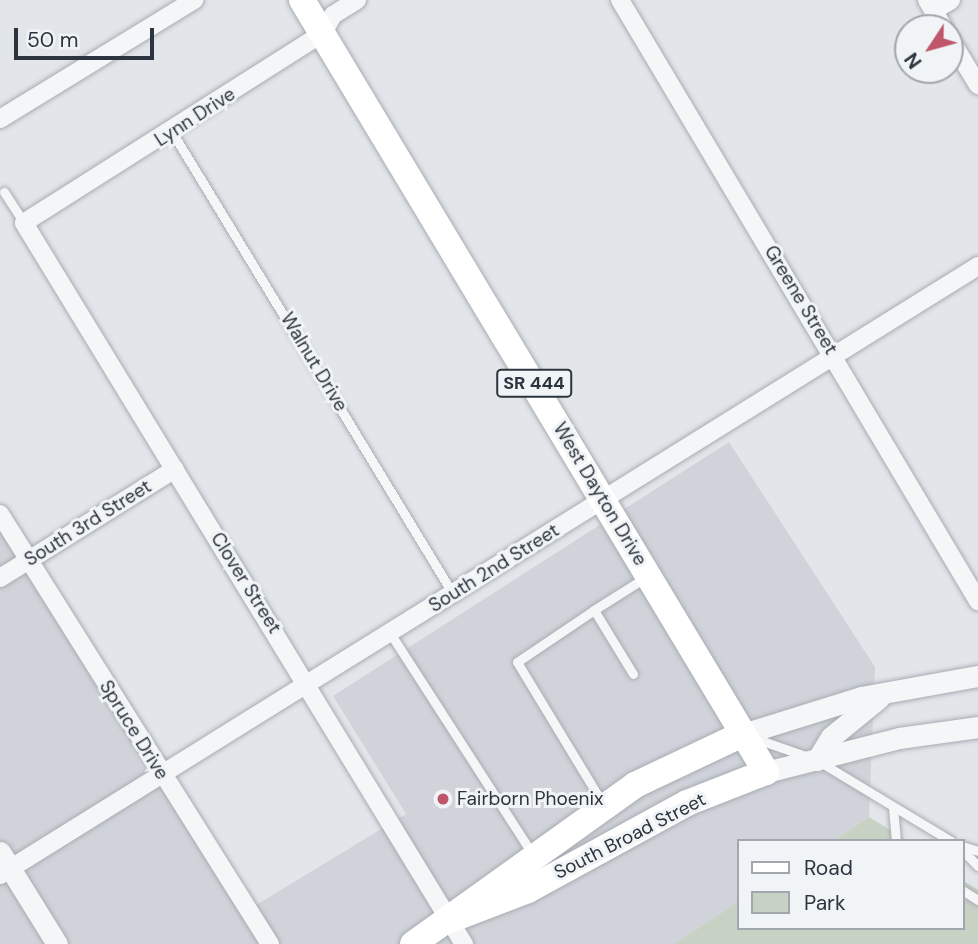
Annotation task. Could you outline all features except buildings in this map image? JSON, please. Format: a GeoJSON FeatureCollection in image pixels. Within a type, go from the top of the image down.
{"type":"FeatureCollection","features":[{"type":"Feature","properties":{"kind":"main road","name":"West Dayton Drive"},"geometry":{"type":"LineString","coordinates":[[302,0],[766,772]]}},
{"type":"Feature","properties":{"kind":"main road","name":"South Broad Street"},"geometry":{"type":"LineString","coordinates":[[413,944],[450,920],[533,855],[635,785],[743,734]]}},
{"type":"Feature","properties":{"kind":"main road","name":"South Broad Street"},"geometry":{"type":"LineString","coordinates":[[450,920],[528,890],[676,808],[766,772]]}},
{"type":"Feature","properties":{"kind":"street"},"geometry":{"type":"LineString","coordinates":[[0,119],[194,0]]}},
{"type":"Feature","properties":{"kind":"street","name":"Lynn Drive"},"geometry":{"type":"LineString","coordinates":[[24,223],[172,132],[323,33],[333,15],[357,0]]}},
{"type":"Feature","properties":{"kind":"street","name":"Greene Street"},"geometry":{"type":"LineString","coordinates":[[620,0],[834,355],[978,601]]}},
{"type":"Feature","properties":{"kind":"street"},"geometry":{"type":"LineString","coordinates":[[930,5],[951,0]]}},
{"type":"Feature","properties":{"kind":"street"},"geometry":{"type":"LineString","coordinates":[[964,62],[978,85]]}},
{"type":"Feature","properties":{"kind":"street","name":"Clover Street"},"geometry":{"type":"LineString","coordinates":[[24,223],[309,684],[464,944]]}},
{"type":"Feature","properties":{"kind":"street","name":"South 2nd Street"},"geometry":{"type":"LineString","coordinates":[[3,865],[162,775],[978,266]]}},
{"type":"Feature","properties":{"kind":"street","name":"South 3rd Street"},"geometry":{"type":"LineString","coordinates":[[0,578],[175,469]]}},
{"type":"Feature","properties":{"kind":"street","name":"Spruce Drive"},"geometry":{"type":"LineString","coordinates":[[0,514],[270,944]]}},
{"type":"Feature","properties":{"kind":"street","name":"South Broad Street"},"geometry":{"type":"LineString","coordinates":[[743,734],[886,692],[978,676]]}},
{"type":"Feature","properties":{"kind":"street"},"geometry":{"type":"LineString","coordinates":[[817,760],[831,737],[886,692]]}},
{"type":"Feature","properties":{"kind":"street","name":"South Broad Street"},"geometry":{"type":"LineString","coordinates":[[766,772],[899,737],[978,727]]}},
{"type":"Feature","properties":{"kind":"street"},"geometry":{"type":"LineString","coordinates":[[3,865],[57,944]]}},
{"type":"Feature","properties":{"kind":"lane","name":"Walnut Drive"},"geometry":{"type":"LineString","coordinates":[[172,132],[453,594]]}},
{"type":"Feature","properties":{"kind":"lane"},"geometry":{"type":"LineString","coordinates":[[4,191],[24,223]]}},
{"type":"Feature","properties":{"kind":"lane"},"geometry":{"type":"LineString","coordinates":[[604,805],[517,662],[648,575]]}},
{"type":"Feature","properties":{"kind":"lane"},"geometry":{"type":"LineString","coordinates":[[594,610],[633,674]]}},
{"type":"Feature","properties":{"kind":"lane"},"geometry":{"type":"LineString","coordinates":[[390,633],[533,855]]}},
{"type":"Feature","properties":{"kind":"lane"},"geometry":{"type":"LineString","coordinates":[[743,734],[817,760],[948,839]]}},
{"type":"Feature","properties":{"kind":"lane"},"geometry":{"type":"LineString","coordinates":[[894,807],[896,839]]}},
{"type":"Feature","properties":{"kind":"lane"},"geometry":{"type":"LineString","coordinates":[[964,850],[978,866]]}},
{"type":"Feature","properties":{"kind":"shaded area"},"geometry":{"type":"Polygon","coordinates":[[[729,442],[875,667],[869,817],[836,839],[736,839],[736,903],[674,944],[0,944],[0,522],[243,913],[406,814],[333,696],[729,442]]]}},
{"type":"Feature","properties":{"kind":"green space"},"geometry":{"type":"Polygon","coordinates":[[[869,817],[905,839],[836,839],[869,817]]]}},
{"type":"Feature","properties":{"kind":"green space"},"geometry":{"type":"Polygon","coordinates":[[[964,881],[978,890],[978,944],[674,944],[736,903],[736,930],[964,930],[964,881]]]}},
{"type":"Feature","properties":{"kind":"place","name":"Fairborn Phoenix"},"geometry":{"type":"Point","coordinates":[443,799]}}]}
